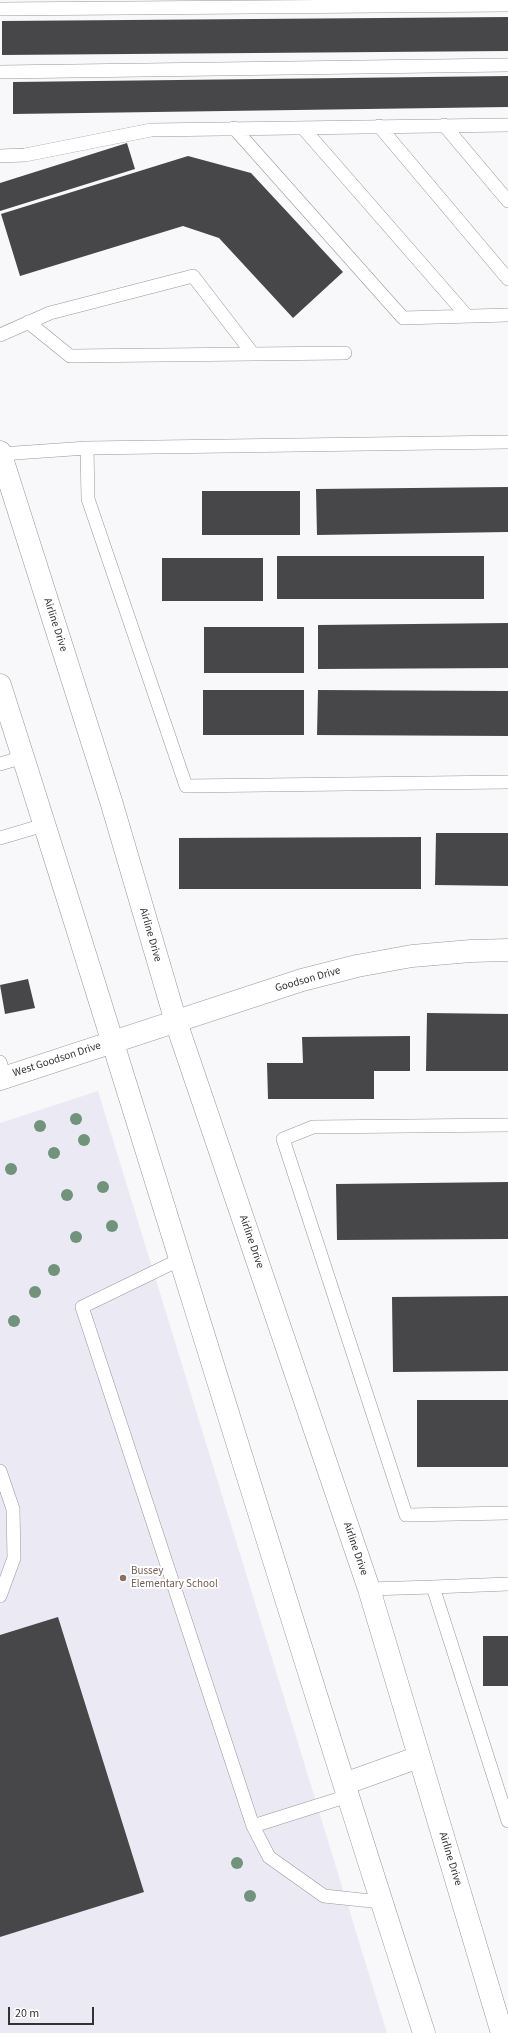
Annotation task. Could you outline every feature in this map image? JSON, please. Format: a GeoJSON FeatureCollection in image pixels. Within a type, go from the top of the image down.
{"type":"FeatureCollection","features":[{"type":"Feature","properties":{"kind":"main road","name":"Airline Drive"},"geometry":{"type":"LineString","coordinates":[[0,453],[111,801],[176,1022],[369,1589],[502,2033]]}},
{"type":"Feature","properties":{"kind":"main road"},"geometry":{"type":"LineString","coordinates":[[0,685],[114,1042],[381,1902],[424,2033]]}},
{"type":"Feature","properties":{"kind":"main road","name":"Goodson Drive"},"geometry":{"type":"LineString","coordinates":[[114,1042],[302,980],[357,966],[412,956],[471,951],[508,950]]}},
{"type":"Feature","properties":{"kind":"main road","name":"West Goodson Drive"},"geometry":{"type":"LineString","coordinates":[[2,1073],[114,1042]]}},
{"type":"Feature","properties":{"kind":"main road"},"geometry":{"type":"LineString","coordinates":[[346,1790],[419,1756]]}},
{"type":"Feature","properties":{"kind":"lane"},"geometry":{"type":"LineString","coordinates":[[0,9],[508,5]]}},
{"type":"Feature","properties":{"kind":"lane"},"geometry":{"type":"LineString","coordinates":[[0,72],[508,65]]}},
{"type":"Feature","properties":{"kind":"lane"},"geometry":{"type":"LineString","coordinates":[[444,125],[508,201]]}},
{"type":"Feature","properties":{"kind":"lane"},"geometry":{"type":"LineString","coordinates":[[0,156],[26,155],[151,130],[508,125]]}},
{"type":"Feature","properties":{"kind":"lane"},"geometry":{"type":"LineString","coordinates":[[378,126],[508,279]]}},
{"type":"Feature","properties":{"kind":"lane"},"geometry":{"type":"LineString","coordinates":[[234,128],[403,318],[508,315]]}},
{"type":"Feature","properties":{"kind":"lane"},"geometry":{"type":"LineString","coordinates":[[303,128],[467,316]]}},
{"type":"Feature","properties":{"kind":"lane"},"geometry":{"type":"LineString","coordinates":[[0,335],[50,312],[193,276],[253,354]]}},
{"type":"Feature","properties":{"kind":"lane"},"geometry":{"type":"LineString","coordinates":[[28,322],[70,356],[345,353]]}},
{"type":"Feature","properties":{"kind":"lane"},"geometry":{"type":"LineString","coordinates":[[0,453],[87,448],[508,442]]}},
{"type":"Feature","properties":{"kind":"lane"},"geometry":{"type":"LineString","coordinates":[[87,448],[88,499],[186,786],[508,782]]}},
{"type":"Feature","properties":{"kind":"lane"},"geometry":{"type":"LineString","coordinates":[[0,764],[23,757]]}},
{"type":"Feature","properties":{"kind":"lane"},"geometry":{"type":"LineString","coordinates":[[0,838],[44,824]]}},
{"type":"Feature","properties":{"kind":"lane"},"geometry":{"type":"LineString","coordinates":[[508,1125],[313,1127],[283,1139],[406,1515],[508,1513]]}},
{"type":"Feature","properties":{"kind":"lane"},"geometry":{"type":"LineString","coordinates":[[181,1259],[82,1307],[253,1826],[269,1856],[324,1896],[381,1902]]}},
{"type":"Feature","properties":{"kind":"lane"},"geometry":{"type":"LineString","coordinates":[[0,1471],[13,1509],[14,1558],[0,1596]]}},
{"type":"Feature","properties":{"kind":"lane"},"geometry":{"type":"LineString","coordinates":[[369,1589],[508,1584]]}},
{"type":"Feature","properties":{"kind":"lane"},"geometry":{"type":"LineString","coordinates":[[433,1587],[508,1821]]}},
{"type":"Feature","properties":{"kind":"lane"},"geometry":{"type":"LineString","coordinates":[[253,1826],[346,1790]]}},
{"type":"Feature","properties":{"kind":"shaded area","name":"Bussey Elementary School"},"geometry":{"type":"Polygon","coordinates":[[[98,1091],[387,2033],[0,2033],[0,1123],[98,1091]]]}},
{"type":"Feature","properties":{"kind":"building"},"geometry":{"type":"Polygon","coordinates":[[[508,17],[508,51],[2,55],[2,21],[508,17]]]}},
{"type":"Feature","properties":{"kind":"building"},"geometry":{"type":"Polygon","coordinates":[[[508,76],[508,107],[13,114],[13,82],[508,76]]]}},
{"type":"Feature","properties":{"kind":"building"},"geometry":{"type":"Polygon","coordinates":[[[127,143],[135,169],[0,211],[0,183],[127,143]]]}},
{"type":"Feature","properties":{"kind":"building"},"geometry":{"type":"Polygon","coordinates":[[[188,156],[251,173],[343,272],[293,318],[219,238],[183,226],[20,276],[1,214],[188,156]]]}},
{"type":"Feature","properties":{"kind":"building"},"geometry":{"type":"Polygon","coordinates":[[[508,487],[508,532],[317,535],[316,489],[508,487]]]}},
{"type":"Feature","properties":{"kind":"building"},"geometry":{"type":"Polygon","coordinates":[[[202,491],[300,491],[300,535],[202,535],[202,491]]]}},
{"type":"Feature","properties":{"kind":"building"},"geometry":{"type":"Polygon","coordinates":[[[277,556],[484,556],[484,599],[277,599],[277,556]]]}},
{"type":"Feature","properties":{"kind":"building"},"geometry":{"type":"Polygon","coordinates":[[[162,558],[263,558],[263,601],[162,601],[162,558]]]}},
{"type":"Feature","properties":{"kind":"building"},"geometry":{"type":"Polygon","coordinates":[[[508,623],[508,668],[318,669],[318,625],[508,623]]]}},
{"type":"Feature","properties":{"kind":"building"},"geometry":{"type":"Polygon","coordinates":[[[204,627],[304,627],[304,673],[204,673],[204,627]]]}},
{"type":"Feature","properties":{"kind":"building"},"geometry":{"type":"Polygon","coordinates":[[[203,690],[304,690],[304,735],[203,735],[203,690]]]}},
{"type":"Feature","properties":{"kind":"building"},"geometry":{"type":"Polygon","coordinates":[[[318,690],[508,691],[508,736],[317,735],[318,690]]]}},
{"type":"Feature","properties":{"kind":"building"},"geometry":{"type":"Polygon","coordinates":[[[436,833],[508,833],[508,886],[435,885],[436,833]]]}},
{"type":"Feature","properties":{"kind":"building"},"geometry":{"type":"Polygon","coordinates":[[[421,837],[421,889],[179,889],[179,838],[421,837]]]}},
{"type":"Feature","properties":{"kind":"building"},"geometry":{"type":"Polygon","coordinates":[[[28,979],[35,1008],[5,1014],[0,985],[28,979]]]}},
{"type":"Feature","properties":{"kind":"building"},"geometry":{"type":"Polygon","coordinates":[[[427,1013],[508,1014],[508,1071],[426,1071],[427,1013]]]}},
{"type":"Feature","properties":{"kind":"building"},"geometry":{"type":"Polygon","coordinates":[[[410,1036],[410,1071],[374,1071],[374,1099],[268,1099],[267,1063],[303,1063],[302,1037],[410,1036]]]}},
{"type":"Feature","properties":{"kind":"building"},"geometry":{"type":"Polygon","coordinates":[[[508,1182],[508,1239],[337,1240],[336,1184],[508,1182]]]}},
{"type":"Feature","properties":{"kind":"building"},"geometry":{"type":"Polygon","coordinates":[[[508,1296],[508,1371],[393,1372],[392,1297],[508,1296]]]}},
{"type":"Feature","properties":{"kind":"building"},"geometry":{"type":"Polygon","coordinates":[[[417,1400],[508,1400],[508,1467],[417,1467],[417,1400]]]}},
{"type":"Feature","properties":{"kind":"building"},"geometry":{"type":"Polygon","coordinates":[[[58,1617],[144,1892],[0,1937],[0,1635],[58,1617]]]}},
{"type":"Feature","properties":{"kind":"building"},"geometry":{"type":"Polygon","coordinates":[[[483,1636],[508,1636],[508,1686],[483,1686],[483,1636]]]}},
{"type":"Feature","properties":{"kind":"place","name":"Bussey Elementary School"},"geometry":{"type":"Point","coordinates":[123,1578]}}]}
